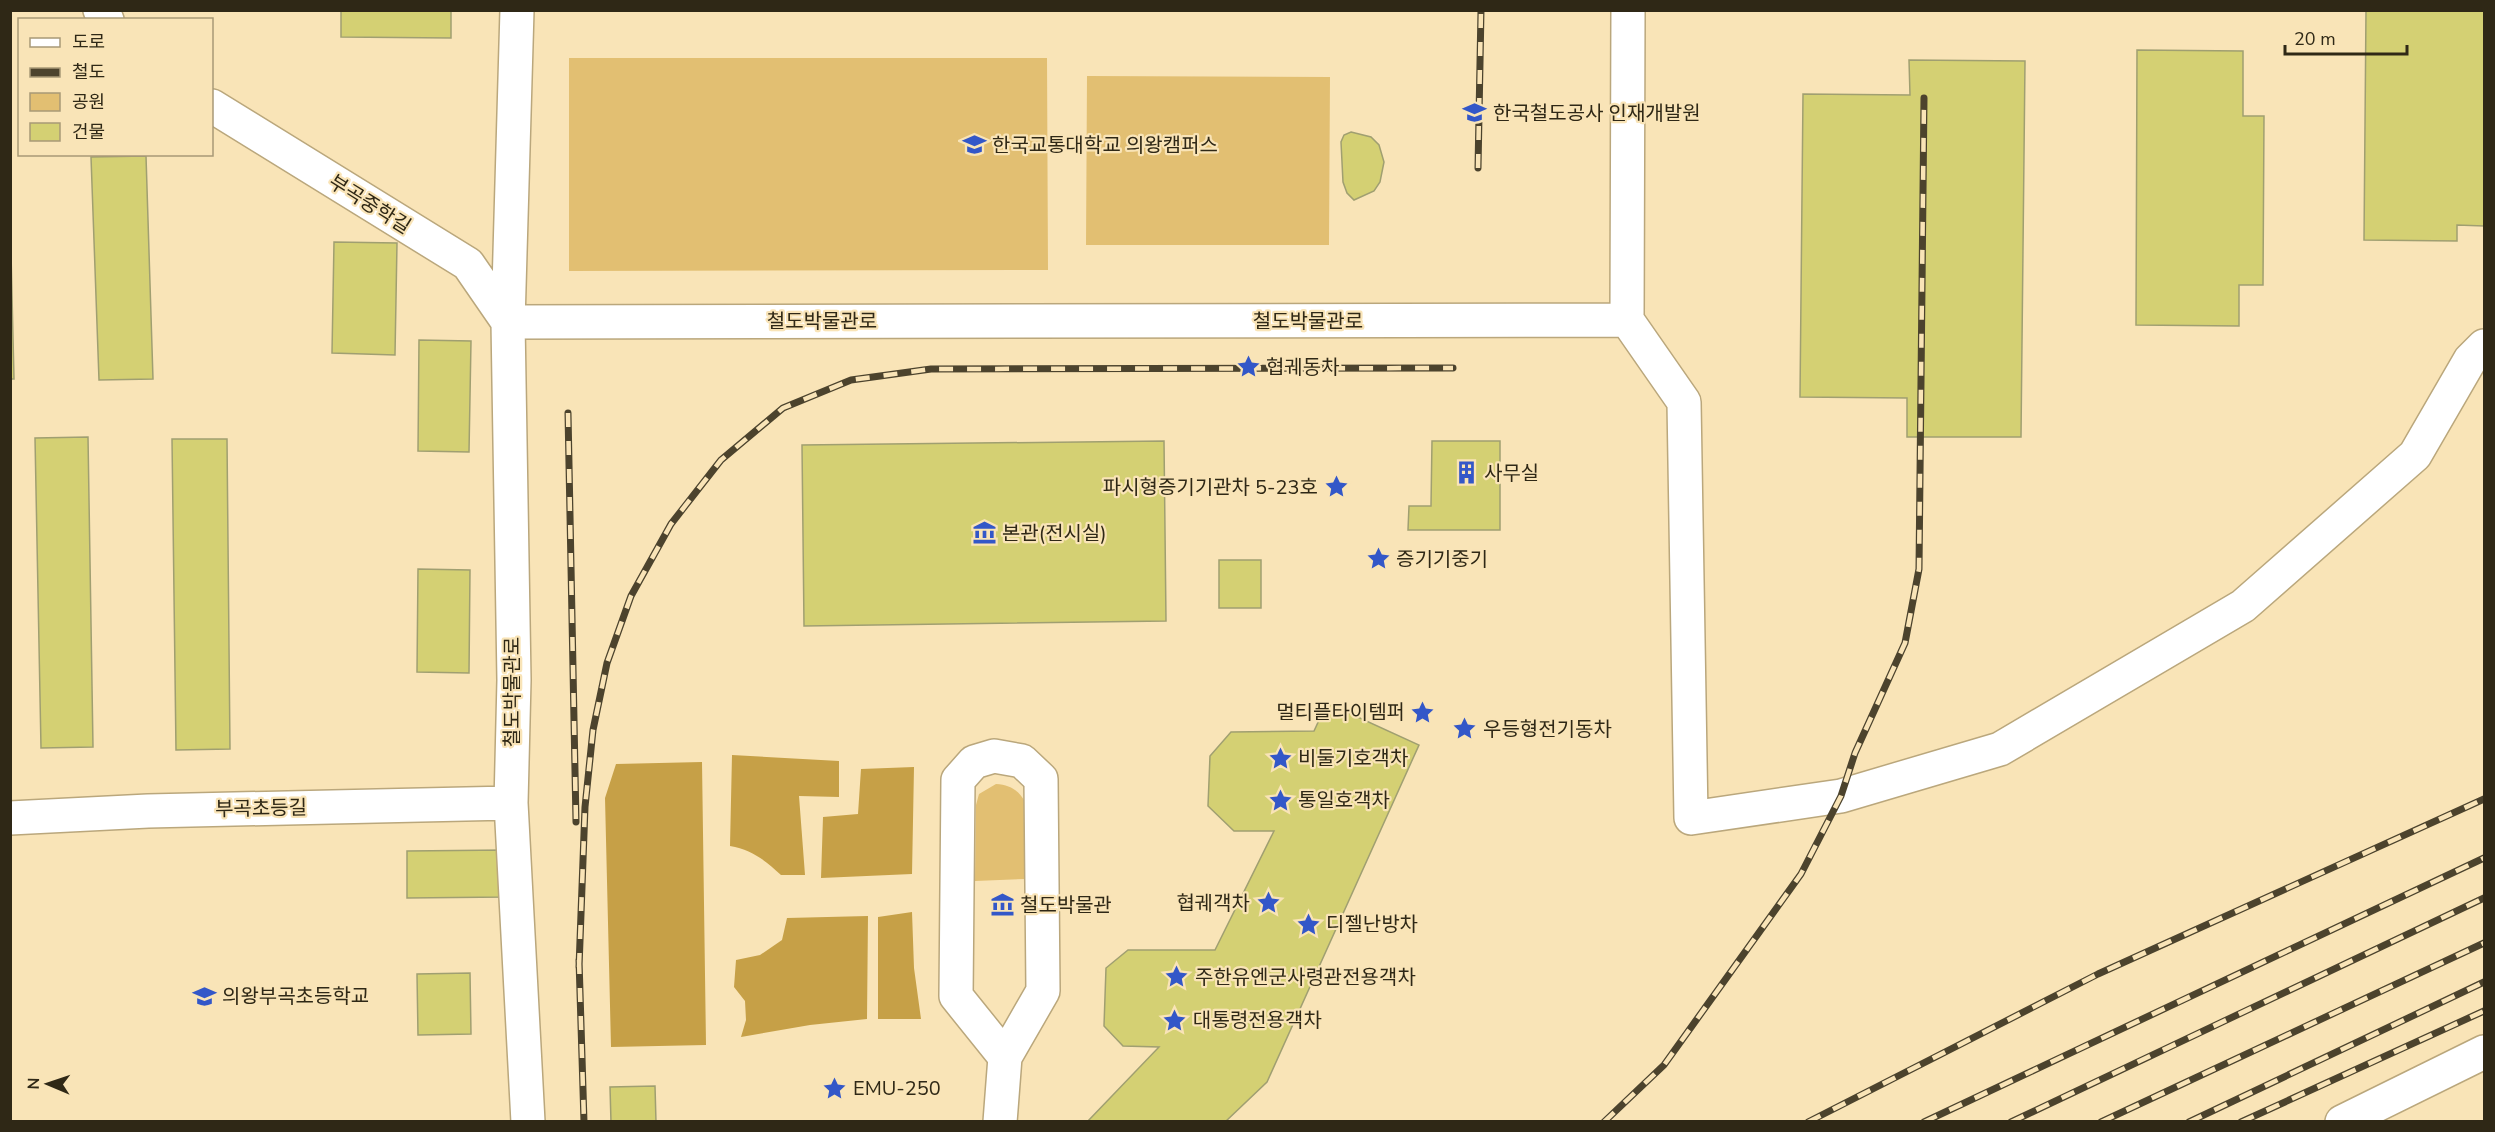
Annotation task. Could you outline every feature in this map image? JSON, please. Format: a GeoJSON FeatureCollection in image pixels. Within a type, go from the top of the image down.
{"type":"FeatureCollection","features":[{"type":"Feature","properties":{"kind":"street"},"geometry":{"type":"LineString","coordinates":[[508,322],[517,10]]}},
{"type":"Feature","properties":{"kind":"street"},"geometry":{"type":"LineString","coordinates":[[1629,10],[1627,320],[1684,402],[1691,818],[1840,796],[2000,749],[2233,612],[2243,606],[2415,455],[2470,360],[2484,345]]}},
{"type":"Feature","properties":{"kind":"street","name":"부곡중학길"},"geometry":{"type":"LineString","coordinates":[[213,107],[468,264],[508,322]]}},
{"type":"Feature","properties":{"kind":"street","name":"철도박물관로"},"geometry":{"type":"LineString","coordinates":[[528,1122],[511,803],[513,680],[508,322],[1627,320]]}},
{"type":"Feature","properties":{"kind":"street"},"geometry":{"type":"LineString","coordinates":[[975,1122],[1000,1112],[1005,1057],[1043,991],[1041,779],[1022,761],[994,756],[974,762],[958,780],[956,996],[1005,1057]]}},
{"type":"Feature","properties":{"kind":"street","name":"부곡초등길"},"geometry":{"type":"LineString","coordinates":[[10,818],[148,811],[511,803]]}},
{"type":"Feature","properties":{"kind":"street"},"geometry":{"type":"LineString","coordinates":[[2342,1122],[2484,1052]]}},
{"type":"Feature","properties":{"kind":"green space"},"geometry":{"type":"Polygon","coordinates":[[[569,58],[1047,58],[1048,270],[569,271],[569,58]]]}},
{"type":"Feature","properties":{"kind":"green space"},"geometry":{"type":"Polygon","coordinates":[[[1087,76],[1330,77],[1329,245],[1086,245],[1087,76]]]}},
{"type":"Feature","properties":{"kind":"green space"},"geometry":{"type":"Polygon","coordinates":[[[996,784],[1012,788],[1024,800],[1025,879],[975,881],[976,805],[979,794],[996,784]]]}},
{"type":"Feature","properties":{"kind":"shaded area"},"geometry":{"type":"Polygon","coordinates":[[[732,755],[839,761],[839,797],[799,796],[805,875],[781,875],[758,856],[730,846],[732,755]]]}},
{"type":"Feature","properties":{"kind":"shaded area"},"geometry":{"type":"Polygon","coordinates":[[[702,762],[706,1045],[611,1047],[605,798],[616,764],[702,762]]]}},
{"type":"Feature","properties":{"kind":"shaded area"},"geometry":{"type":"Polygon","coordinates":[[[914,767],[912,874],[821,878],[823,817],[858,814],[861,769],[914,767]]]}},
{"type":"Feature","properties":{"kind":"shaded area"},"geometry":{"type":"Polygon","coordinates":[[[912,912],[914,968],[921,1019],[878,1019],[878,917],[912,912]]]}},
{"type":"Feature","properties":{"kind":"shaded area"},"geometry":{"type":"Polygon","coordinates":[[[868,916],[867,1019],[810,1025],[741,1037],[746,1020],[745,1001],[734,987],[736,960],[760,955],[782,940],[787,918],[868,916]]]}},
{"type":"Feature","properties":{"kind":"building"},"geometry":{"type":"Polygon","coordinates":[[[341,10],[451,10],[451,38],[341,37],[341,10]]]}},
{"type":"Feature","properties":{"kind":"building"},"geometry":{"type":"Polygon","coordinates":[[[2366,10],[2484,10],[2484,226],[2457,225],[2457,241],[2364,240],[2366,10]]]}},
{"type":"Feature","properties":{"kind":"building"},"geometry":{"type":"Polygon","coordinates":[[[2137,50],[2243,51],[2243,116],[2264,116],[2263,285],[2239,285],[2239,326],[2136,325],[2137,50]]]}},
{"type":"Feature","properties":{"kind":"building"},"geometry":{"type":"Polygon","coordinates":[[[1909,60],[2025,61],[2021,437],[1907,437],[1907,398],[1800,397],[1803,94],[1910,95],[1909,60]]]}},
{"type":"Feature","properties":{"kind":"building"},"geometry":{"type":"Polygon","coordinates":[[[1351,132],[1371,137],[1379,145],[1384,162],[1380,182],[1374,191],[1354,200],[1347,193],[1343,182],[1341,142],[1344,135],[1351,132]]]}},
{"type":"Feature","properties":{"kind":"building"},"geometry":{"type":"Polygon","coordinates":[[[146,156],[153,379],[99,380],[91,157],[146,156]]]}},
{"type":"Feature","properties":{"kind":"building"},"geometry":{"type":"Polygon","coordinates":[[[10,211],[14,379],[10,379],[10,211]]]}},
{"type":"Feature","properties":{"kind":"building"},"geometry":{"type":"Polygon","coordinates":[[[334,242],[397,243],[395,355],[332,353],[334,242]]]}},
{"type":"Feature","properties":{"kind":"building"},"geometry":{"type":"Polygon","coordinates":[[[419,340],[471,341],[469,452],[418,451],[419,340]]]}},
{"type":"Feature","properties":{"kind":"building"},"geometry":{"type":"Polygon","coordinates":[[[88,437],[93,747],[41,748],[35,438],[88,437]]]}},
{"type":"Feature","properties":{"kind":"building"},"geometry":{"type":"Polygon","coordinates":[[[172,439],[227,439],[230,749],[176,750],[172,439]]]}},
{"type":"Feature","properties":{"kind":"building","name":"본관(전시실)"},"geometry":{"type":"Polygon","coordinates":[[[1164,441],[1166,621],[804,626],[802,445],[1164,441]]]}},
{"type":"Feature","properties":{"kind":"building","name":"사무실"},"geometry":{"type":"Polygon","coordinates":[[[1432,441],[1500,441],[1500,530],[1408,530],[1409,506],[1431,506],[1432,441]]]}},
{"type":"Feature","properties":{"kind":"building"},"geometry":{"type":"Polygon","coordinates":[[[1219,560],[1261,560],[1261,608],[1219,608],[1219,560]]]}},
{"type":"Feature","properties":{"kind":"building"},"geometry":{"type":"Polygon","coordinates":[[[418,569],[470,570],[469,673],[417,672],[418,569]]]}},
{"type":"Feature","properties":{"kind":"building"},"geometry":{"type":"Polygon","coordinates":[[[1327,703],[1419,745],[1267,1082],[1225,1122],[1087,1122],[1159,1047],[1123,1046],[1104,1026],[1106,968],[1128,950],[1215,950],[1274,831],[1234,831],[1208,806],[1210,756],[1231,732],[1314,731],[1327,703]]]}},
{"type":"Feature","properties":{"kind":"building"},"geometry":{"type":"Polygon","coordinates":[[[505,850],[505,897],[407,898],[407,851],[505,850]]]}},
{"type":"Feature","properties":{"kind":"building"},"geometry":{"type":"Polygon","coordinates":[[[470,973],[471,1034],[418,1035],[417,974],[470,973]]]}},
{"type":"Feature","properties":{"kind":"building"},"geometry":{"type":"Polygon","coordinates":[[[655,1086],[656,1122],[611,1122],[610,1087],[655,1086]]]}},
{"type":"Feature","properties":{"kind":"railway"},"geometry":{"type":"LineString","coordinates":[[1478,168],[1481,10]]}},
{"type":"Feature","properties":{"kind":"railway"},"geometry":{"type":"LineString","coordinates":[[1604,1122],[1664,1065],[1801,874],[1841,796],[1855,753],[1905,643],[1919,569],[1924,98]]}},
{"type":"Feature","properties":{"kind":"railway"},"geometry":{"type":"LineString","coordinates":[[579,967],[585,807],[593,730],[607,663],[631,596],[671,524],[721,460],[783,408],[851,380],[931,369],[1453,368]]}},
{"type":"Feature","properties":{"kind":"railway"},"geometry":{"type":"LineString","coordinates":[[568,413],[576,822]]}},
{"type":"Feature","properties":{"kind":"railway"},"geometry":{"type":"LineString","coordinates":[[1808,1122],[2098,974],[2484,799]]}},
{"type":"Feature","properties":{"kind":"railway"},"geometry":{"type":"LineString","coordinates":[[1924,1122],[2484,858]]}},
{"type":"Feature","properties":{"kind":"railway"},"geometry":{"type":"LineString","coordinates":[[2011,1122],[2484,898]]}},
{"type":"Feature","properties":{"kind":"railway"},"geometry":{"type":"LineString","coordinates":[[2101,1122],[2484,943]]}},
{"type":"Feature","properties":{"kind":"railway"},"geometry":{"type":"LineString","coordinates":[[579,960],[584,1122]]}},
{"type":"Feature","properties":{"kind":"railway"},"geometry":{"type":"LineString","coordinates":[[2189,1122],[2484,982]]}},
{"type":"Feature","properties":{"kind":"railway"},"geometry":{"type":"LineString","coordinates":[[2241,1122],[2484,1011]]}},
{"type":"Feature","properties":{"kind":"place","name":"한국철도공사 인재개발원"},"geometry":{"type":"Point","coordinates":[1475,113]}},
{"type":"Feature","properties":{"kind":"place","name":"한국교통대학교 의왕캠퍼스"},"geometry":{"type":"Point","coordinates":[974,145]}},
{"type":"Feature","properties":{"kind":"place","name":"협궤동차"},"geometry":{"type":"Point","coordinates":[1248,367]}},
{"type":"Feature","properties":{"kind":"place","name":"사무실"},"geometry":{"type":"Point","coordinates":[1466,473]}},
{"type":"Feature","properties":{"kind":"place","name":"파시형증기기관차 5-23호"},"geometry":{"type":"Point","coordinates":[1336,487]}},
{"type":"Feature","properties":{"kind":"place","name":"본관(전시실)"},"geometry":{"type":"Point","coordinates":[984,533]}},
{"type":"Feature","properties":{"kind":"place","name":"증기기중기"},"geometry":{"type":"Point","coordinates":[1378,559]}},
{"type":"Feature","properties":{"kind":"place","name":"멀티플타이템퍼"},"geometry":{"type":"Point","coordinates":[1423,712]}},
{"type":"Feature","properties":{"kind":"place","name":"우등형전기동차"},"geometry":{"type":"Point","coordinates":[1465,729]}},
{"type":"Feature","properties":{"kind":"place","name":"비둘기호객차"},"geometry":{"type":"Point","coordinates":[1280,758]}},
{"type":"Feature","properties":{"kind":"place","name":"통일호객차"},"geometry":{"type":"Point","coordinates":[1280,800]}},
{"type":"Feature","properties":{"kind":"place","name":"협궤객차"},"geometry":{"type":"Point","coordinates":[1268,903]}},
{"type":"Feature","properties":{"kind":"place","name":"철도박물관"},"geometry":{"type":"Point","coordinates":[1002,905]}},
{"type":"Feature","properties":{"kind":"place","name":"디젤난방차"},"geometry":{"type":"Point","coordinates":[1308,924]}},
{"type":"Feature","properties":{"kind":"place","name":"주한유엔군사령관전용객차"},"geometry":{"type":"Point","coordinates":[1177,977]}},
{"type":"Feature","properties":{"kind":"place","name":"의왕부곡초등학교"},"geometry":{"type":"Point","coordinates":[204,996]}},
{"type":"Feature","properties":{"kind":"place","name":"대통령전용객차"},"geometry":{"type":"Point","coordinates":[1175,1020]}},
{"type":"Feature","properties":{"kind":"place","name":"EMU-250"},"geometry":{"type":"Point","coordinates":[835,1088]}}]}
